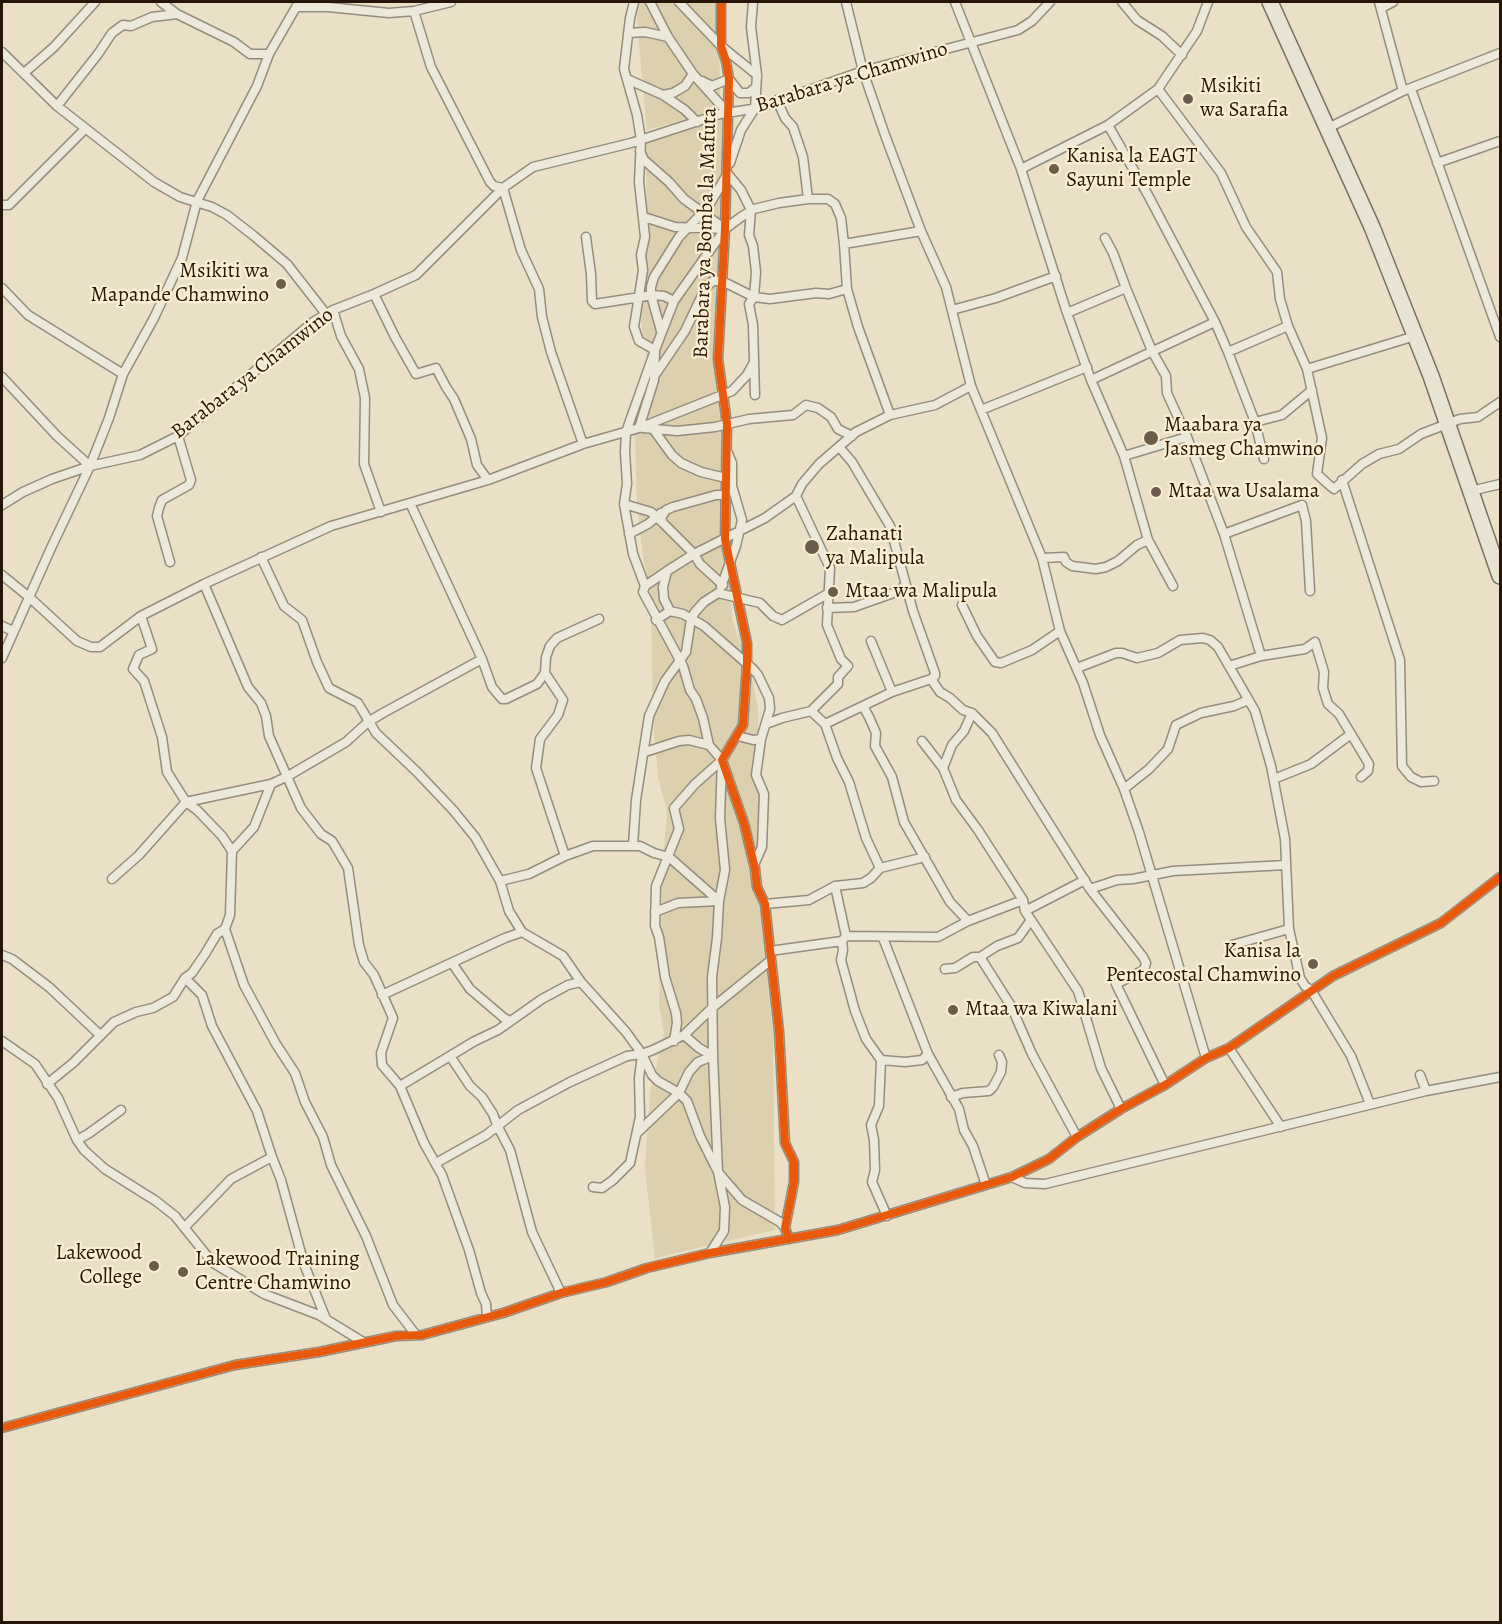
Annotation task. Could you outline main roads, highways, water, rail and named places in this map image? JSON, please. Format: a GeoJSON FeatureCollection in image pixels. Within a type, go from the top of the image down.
{"type":"FeatureCollection","features":[{"type":"Feature","properties":{"kind":"highway"},"geometry":{"type":"LineString","coordinates":[[1270,2],[1372,227],[1448,425],[1500,574]]}},
{"type":"Feature","properties":{"kind":"place","name":"Msikiti wa Sarafia"},"geometry":{"type":"Point","coordinates":[1188,99]}},
{"type":"Feature","properties":{"kind":"place","name":"Kanisa la EAGT Sayuni Temple"},"geometry":{"type":"Point","coordinates":[1054,169]}},
{"type":"Feature","properties":{"kind":"place","name":"Msikiti wa Mapande Chamwino"},"geometry":{"type":"Point","coordinates":[281,284]}},
{"type":"Feature","properties":{"kind":"place","name":"Maabara ya Jasmeg Chamwino"},"geometry":{"type":"Point","coordinates":[1151,438]}},
{"type":"Feature","properties":{"kind":"place","name":"Mtaa wa Usalama"},"geometry":{"type":"Point","coordinates":[1156,492]}},
{"type":"Feature","properties":{"kind":"place","name":"Zahanati ya Malipula"},"geometry":{"type":"Point","coordinates":[812,547]}},
{"type":"Feature","properties":{"kind":"place","name":"Mtaa wa Malipula"},"geometry":{"type":"Point","coordinates":[833,592]}},
{"type":"Feature","properties":{"kind":"place","name":"Kanisa la Pentecostal Chamwino"},"geometry":{"type":"Point","coordinates":[1313,964]}},
{"type":"Feature","properties":{"kind":"place","name":"Mtaa wa Kiwalani"},"geometry":{"type":"Point","coordinates":[953,1010]}},
{"type":"Feature","properties":{"kind":"place","name":"Lakewood College"},"geometry":{"type":"Point","coordinates":[154,1266]}},
{"type":"Feature","properties":{"kind":"place","name":"Lakewood Training Centre Chamwino"},"geometry":{"type":"Point","coordinates":[183,1272]}}]}
